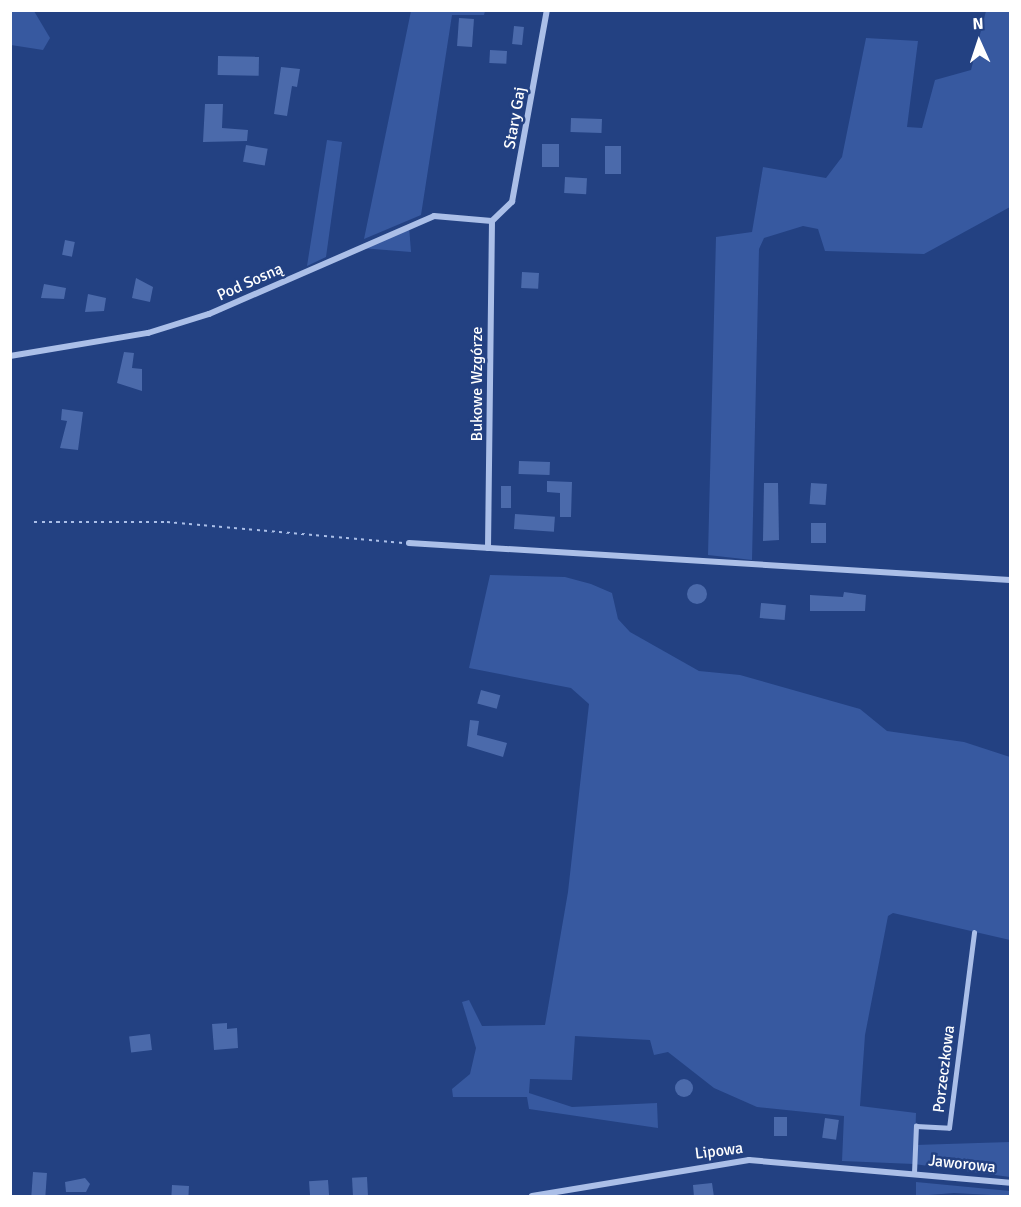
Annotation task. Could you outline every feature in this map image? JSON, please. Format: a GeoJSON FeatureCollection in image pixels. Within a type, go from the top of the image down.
{"type":"FeatureCollection","features":[{"type":"Feature","properties":{"kind":"street","name":"Stary Gaj"},"geometry":{"type":"LineString","coordinates":[[492,221],[512,202],[547,10]]}},
{"type":"Feature","properties":{"kind":"street","name":"Pod Sosną"},"geometry":{"type":"LineString","coordinates":[[10,356],[148,333],[209,315],[434,216],[492,221]]}},
{"type":"Feature","properties":{"kind":"street","name":"Bukowe Wzgórze"},"geometry":{"type":"LineString","coordinates":[[488,548],[492,221]]}},
{"type":"Feature","properties":{"kind":"street"},"geometry":{"type":"LineString","coordinates":[[409,543],[1011,580]]}},
{"type":"Feature","properties":{"kind":"street","name":"Lipowa"},"geometry":{"type":"LineString","coordinates":[[532,1197],[749,1160],[913,1173]]}},
{"type":"Feature","properties":{"kind":"street","name":"Jaworowa"},"geometry":{"type":"LineString","coordinates":[[913,1173],[1011,1183]]}},
{"type":"Feature","properties":{"kind":"lane","name":"Porzeczkowa"},"geometry":{"type":"LineString","coordinates":[[913,1173],[916,1126],[949,1128],[974,933]]}},
{"type":"Feature","properties":{"kind":"path"},"geometry":{"type":"LineString","coordinates":[[34,522],[167,522],[409,543]]}},
{"type":"Feature","properties":{"kind":"shaded area"},"geometry":{"type":"Polygon","coordinates":[[[10,11],[34,11],[50,38],[43,50],[11,45],[10,11]]]}},
{"type":"Feature","properties":{"kind":"shaded area"},"geometry":{"type":"Polygon","coordinates":[[[411,11],[485,11],[484,15],[452,15],[421,215],[364,239],[411,11]]]}},
{"type":"Feature","properties":{"kind":"shaded area"},"geometry":{"type":"Polygon","coordinates":[[[986,11],[1010,11],[1010,207],[924,254],[825,251],[818,229],[803,226],[764,238],[759,249],[752,560],[708,555],[716,237],[752,232],[763,167],[826,178],[842,157],[866,38],[918,41],[907,127],[922,128],[935,80],[971,70],[986,11]]]}},
{"type":"Feature","properties":{"kind":"shaded area"},"geometry":{"type":"Polygon","coordinates":[[[327,140],[342,142],[326,257],[307,266],[327,140]]]}},
{"type":"Feature","properties":{"kind":"shaded area"},"geometry":{"type":"Polygon","coordinates":[[[409,226],[411,252],[361,248],[409,226]]]}},
{"type":"Feature","properties":{"kind":"shaded area"},"geometry":{"type":"Polygon","coordinates":[[[490,575],[565,577],[591,584],[612,593],[618,619],[630,632],[699,671],[740,675],[860,709],[887,731],[964,742],[1010,757],[1010,940],[893,913],[888,916],[865,1035],[860,1106],[916,1113],[915,1145],[1010,1142],[1010,1177],[914,1164],[842,1161],[844,1116],[757,1107],[714,1088],[668,1052],[654,1055],[650,1040],[575,1036],[572,1080],[530,1079],[529,1093],[572,1107],[657,1103],[658,1128],[529,1109],[527,1097],[453,1097],[452,1089],[470,1074],[476,1048],[462,1002],[469,1000],[482,1026],[545,1025],[568,892],[589,704],[571,688],[469,668],[490,575]]]}},
{"type":"Feature","properties":{"kind":"shaded area"},"geometry":{"type":"Polygon","coordinates":[[[916,1182],[1010,1191],[1010,1196],[954,1193],[916,1196],[916,1182]]]}},
{"type":"Feature","properties":{"kind":"building"},"geometry":{"type":"Polygon","coordinates":[[[459,18],[474,19],[472,47],[457,46],[459,18]]]}},
{"type":"Feature","properties":{"kind":"building"},"geometry":{"type":"Polygon","coordinates":[[[514,26],[524,27],[522,45],[512,44],[514,26]]]}},
{"type":"Feature","properties":{"kind":"building"},"geometry":{"type":"Polygon","coordinates":[[[490,50],[507,51],[506,64],[489,63],[490,50]]]}},
{"type":"Feature","properties":{"kind":"building"},"geometry":{"type":"Polygon","coordinates":[[[218,56],[259,57],[259,76],[218,75],[218,56]]]}},
{"type":"Feature","properties":{"kind":"building"},"geometry":{"type":"Polygon","coordinates":[[[281,67],[300,69],[297,87],[292,86],[287,116],[274,114],[281,67]]]}},
{"type":"Feature","properties":{"kind":"building"},"geometry":{"type":"Polygon","coordinates":[[[205,104],[223,104],[222,128],[248,130],[247,141],[203,142],[205,104]]]}},
{"type":"Feature","properties":{"kind":"building"},"geometry":{"type":"Polygon","coordinates":[[[571,118],[602,119],[601,133],[571,132],[571,118]]]}},
{"type":"Feature","properties":{"kind":"building"},"geometry":{"type":"Polygon","coordinates":[[[542,144],[559,144],[559,167],[542,167],[542,144]]]}},
{"type":"Feature","properties":{"kind":"building"},"geometry":{"type":"Polygon","coordinates":[[[246,145],[268,149],[265,166],[243,162],[246,145]]]}},
{"type":"Feature","properties":{"kind":"building"},"geometry":{"type":"Polygon","coordinates":[[[605,146],[621,146],[621,174],[605,174],[605,146]]]}},
{"type":"Feature","properties":{"kind":"building"},"geometry":{"type":"Polygon","coordinates":[[[565,177],[587,178],[586,194],[564,193],[565,177]]]}},
{"type":"Feature","properties":{"kind":"building"},"geometry":{"type":"Polygon","coordinates":[[[65,240],[75,242],[72,257],[62,255],[65,240]]]}},
{"type":"Feature","properties":{"kind":"building"},"geometry":{"type":"Polygon","coordinates":[[[522,272],[539,273],[538,289],[521,288],[522,272]]]}},
{"type":"Feature","properties":{"kind":"building"},"geometry":{"type":"Polygon","coordinates":[[[136,278],[153,287],[150,302],[132,298],[136,278]]]}},
{"type":"Feature","properties":{"kind":"building"},"geometry":{"type":"Polygon","coordinates":[[[44,284],[66,288],[64,299],[41,298],[44,284]]]}},
{"type":"Feature","properties":{"kind":"building"},"geometry":{"type":"Polygon","coordinates":[[[88,294],[106,298],[104,311],[85,312],[88,294]]]}},
{"type":"Feature","properties":{"kind":"building"},"geometry":{"type":"Polygon","coordinates":[[[124,352],[134,353],[132,368],[142,369],[142,391],[117,383],[124,352]]]}},
{"type":"Feature","properties":{"kind":"building"},"geometry":{"type":"Polygon","coordinates":[[[62,409],[83,412],[78,450],[60,448],[67,421],[61,420],[62,409]]]}},
{"type":"Feature","properties":{"kind":"building"},"geometry":{"type":"Polygon","coordinates":[[[519,461],[550,462],[550,475],[519,474],[519,461]]]}},
{"type":"Feature","properties":{"kind":"building"},"geometry":{"type":"Polygon","coordinates":[[[547,481],[572,482],[571,517],[560,517],[560,493],[547,492],[547,481]]]}},
{"type":"Feature","properties":{"kind":"building"},"geometry":{"type":"Polygon","coordinates":[[[764,483],[778,483],[779,540],[763,541],[764,483]]]}},
{"type":"Feature","properties":{"kind":"building"},"geometry":{"type":"Polygon","coordinates":[[[811,483],[827,484],[825,505],[810,504],[811,483]]]}},
{"type":"Feature","properties":{"kind":"building"},"geometry":{"type":"Polygon","coordinates":[[[501,486],[511,486],[511,508],[501,508],[501,486]]]}},
{"type":"Feature","properties":{"kind":"building"},"geometry":{"type":"Polygon","coordinates":[[[515,514],[555,517],[554,532],[514,529],[515,514]]]}},
{"type":"Feature","properties":{"kind":"building"},"geometry":{"type":"Polygon","coordinates":[[[811,523],[826,523],[826,543],[811,543],[811,523]]]}},
{"type":"Feature","properties":{"kind":"building"},"geometry":{"type":"Polygon","coordinates":[[[697,584],[704,587],[707,594],[704,601],[697,604],[690,601],[687,594],[690,587],[697,584]]]}},
{"type":"Feature","properties":{"kind":"building"},"geometry":{"type":"Polygon","coordinates":[[[844,592],[866,595],[865,611],[810,611],[810,595],[843,597],[844,592]]]}},
{"type":"Feature","properties":{"kind":"building"},"geometry":{"type":"Polygon","coordinates":[[[761,603],[786,605],[785,620],[760,618],[761,603]]]}},
{"type":"Feature","properties":{"kind":"building"},"geometry":{"type":"Polygon","coordinates":[[[481,690],[500,695],[497,709],[477,704],[481,690]]]}},
{"type":"Feature","properties":{"kind":"building"},"geometry":{"type":"Polygon","coordinates":[[[470,720],[479,721],[477,735],[507,743],[503,757],[467,746],[470,720]]]}},
{"type":"Feature","properties":{"kind":"building"},"geometry":{"type":"Polygon","coordinates":[[[227,1023],[227,1029],[237,1028],[238,1048],[214,1050],[212,1024],[227,1023]]]}},
{"type":"Feature","properties":{"kind":"building"},"geometry":{"type":"Polygon","coordinates":[[[150,1034],[152,1050],[131,1052],[129,1037],[150,1034]]]}},
{"type":"Feature","properties":{"kind":"building"},"geometry":{"type":"Polygon","coordinates":[[[684,1079],[690,1082],[693,1088],[690,1094],[684,1097],[678,1094],[675,1088],[678,1082],[684,1079]]]}},
{"type":"Feature","properties":{"kind":"building"},"geometry":{"type":"Polygon","coordinates":[[[774,1117],[787,1117],[787,1136],[774,1136],[774,1117]]]}},
{"type":"Feature","properties":{"kind":"building"},"geometry":{"type":"Polygon","coordinates":[[[825,1118],[839,1120],[836,1140],[822,1138],[825,1118]]]}},
{"type":"Feature","properties":{"kind":"building"},"geometry":{"type":"Polygon","coordinates":[[[33,1172],[47,1173],[45,1196],[31,1195],[33,1172]]]}},
{"type":"Feature","properties":{"kind":"building"},"geometry":{"type":"Polygon","coordinates":[[[367,1177],[368,1196],[353,1196],[352,1178],[367,1177]]]}},
{"type":"Feature","properties":{"kind":"building"},"geometry":{"type":"Polygon","coordinates":[[[85,1178],[90,1184],[86,1192],[66,1192],[65,1182],[85,1178]]]}},
{"type":"Feature","properties":{"kind":"building"},"geometry":{"type":"Polygon","coordinates":[[[328,1180],[329,1196],[310,1196],[309,1181],[328,1180]]]}},
{"type":"Feature","properties":{"kind":"building"},"geometry":{"type":"Polygon","coordinates":[[[712,1183],[714,1197],[694,1197],[693,1185],[712,1183]]]}},
{"type":"Feature","properties":{"kind":"building"},"geometry":{"type":"Polygon","coordinates":[[[172,1185],[189,1186],[188,1196],[171,1196],[172,1185]]]}}]}
